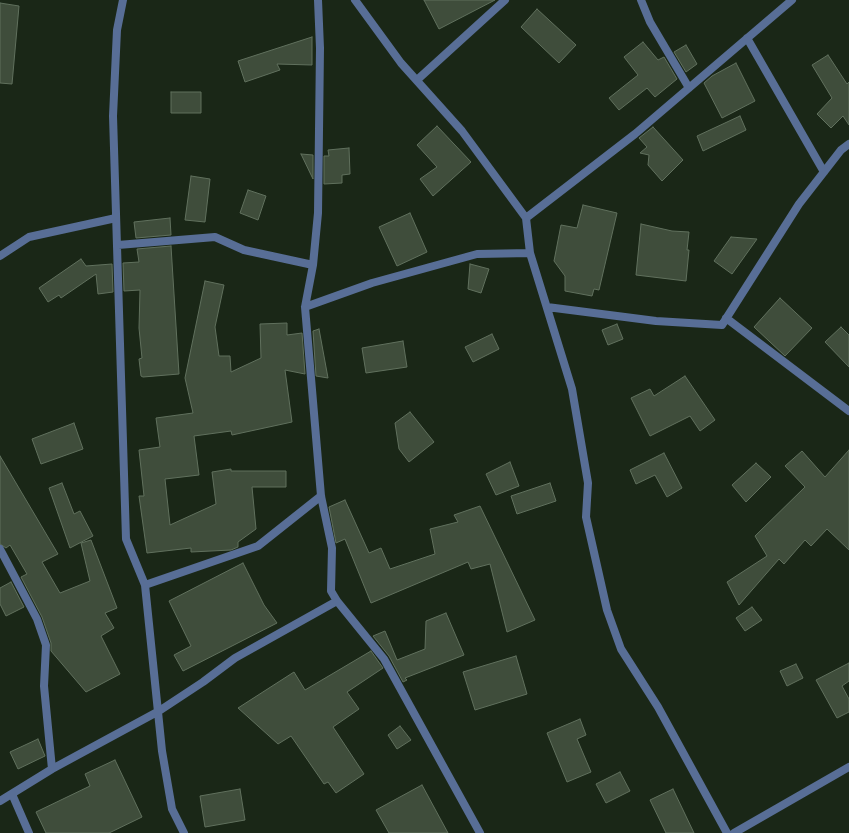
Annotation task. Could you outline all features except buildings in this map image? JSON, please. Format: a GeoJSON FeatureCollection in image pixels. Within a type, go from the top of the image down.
{"type":"FeatureCollection","features":[{"type":"Feature","properties":{"kind":"street"},"geometry":{"type":"LineString","coordinates":[[122,0],[117,30],[114,116],[126,539],[145,585],[162,751],[172,809],[184,833]]}},
{"type":"Feature","properties":{"kind":"street"},"geometry":{"type":"LineString","coordinates":[[318,0],[320,48],[318,213],[313,265],[305,307],[321,496],[332,548],[331,591],[337,602],[384,659],[480,833]]}},
{"type":"Feature","properties":{"kind":"street"},"geometry":{"type":"LineString","coordinates":[[355,0],[401,63],[462,131],[526,218],[530,253],[572,389],[588,483],[586,517],[607,610],[621,649],[658,707],[728,833]]}},
{"type":"Feature","properties":{"kind":"street"},"geometry":{"type":"LineString","coordinates":[[417,80],[505,0]]}},
{"type":"Feature","properties":{"kind":"street"},"geometry":{"type":"LineString","coordinates":[[641,0],[650,22],[689,88]]}},
{"type":"Feature","properties":{"kind":"street"},"geometry":{"type":"LineString","coordinates":[[779,11],[784,0]]}},
{"type":"Feature","properties":{"kind":"street"},"geometry":{"type":"LineString","coordinates":[[526,218],[635,134],[792,0]]}},
{"type":"Feature","properties":{"kind":"street"},"geometry":{"type":"LineString","coordinates":[[748,38],[824,172]]}},
{"type":"Feature","properties":{"kind":"street"},"geometry":{"type":"LineString","coordinates":[[547,307],[656,321],[722,325],[799,204],[841,150],[849,144]]}},
{"type":"Feature","properties":{"kind":"street"},"geometry":{"type":"LineString","coordinates":[[0,256],[29,237],[116,218]]}},
{"type":"Feature","properties":{"kind":"street"},"geometry":{"type":"LineString","coordinates":[[118,245],[215,236],[244,250],[313,265]]}},
{"type":"Feature","properties":{"kind":"street"},"geometry":{"type":"LineString","coordinates":[[305,307],[372,283],[477,254],[530,253]]}},
{"type":"Feature","properties":{"kind":"street"},"geometry":{"type":"LineString","coordinates":[[726,318],[849,411]]}},
{"type":"Feature","properties":{"kind":"street"},"geometry":{"type":"LineString","coordinates":[[145,585],[258,546],[321,496]]}},
{"type":"Feature","properties":{"kind":"street"},"geometry":{"type":"LineString","coordinates":[[0,549],[37,619],[46,645],[44,686],[52,769]]}},
{"type":"Feature","properties":{"kind":"street"},"geometry":{"type":"LineString","coordinates":[[0,800],[52,769],[158,711],[203,682],[234,658],[337,602]]}},
{"type":"Feature","properties":{"kind":"street"},"geometry":{"type":"LineString","coordinates":[[734,833],[849,767]]}},
{"type":"Feature","properties":{"kind":"street"},"geometry":{"type":"LineString","coordinates":[[12,794],[29,833]]}}]}
